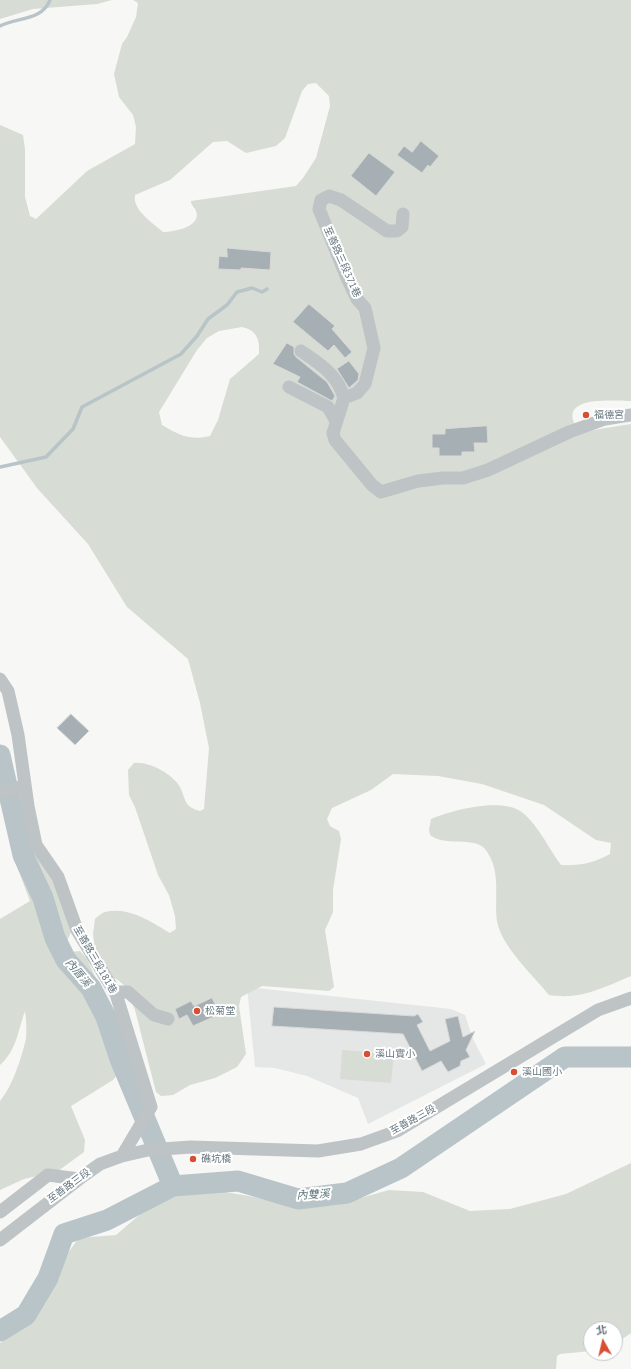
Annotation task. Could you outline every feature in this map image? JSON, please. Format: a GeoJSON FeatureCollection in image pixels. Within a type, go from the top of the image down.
{"type":"FeatureCollection","features":[{"type":"Feature","properties":{"kind":"street","name":"至善路三段371巷"},"geometry":{"type":"LineString","coordinates":[[344,398],[357,393],[365,384],[374,348],[365,308],[356,298],[319,210],[321,200],[329,196],[341,200],[387,231],[397,231],[402,227],[403,214]]}},
{"type":"Feature","properties":{"kind":"street"},"geometry":{"type":"LineString","coordinates":[[301,351],[330,372],[341,388],[344,398],[333,433],[335,440],[372,485],[381,492],[418,481],[443,478],[463,478],[488,470],[569,432],[605,419],[631,415]]}},
{"type":"Feature","properties":{"kind":"street"},"geometry":{"type":"LineString","coordinates":[[289,386],[328,408],[336,421]]}},
{"type":"Feature","properties":{"kind":"street","name":"至善路三段181巷"},"geometry":{"type":"LineString","coordinates":[[0,679],[8,692],[12,706],[18,735],[28,806],[36,845],[58,877],[76,930],[116,994],[150,1107],[138,1129],[130,1139],[122,1156]]}},
{"type":"Feature","properties":{"kind":"street"},"geometry":{"type":"LineString","coordinates":[[5,792],[25,784]]}},
{"type":"Feature","properties":{"kind":"street"},"geometry":{"type":"LineString","coordinates":[[116,994],[119,992],[128,992],[154,1015],[168,1019]]}},
{"type":"Feature","properties":{"kind":"street","name":"至善路三段"},"geometry":{"type":"LineString","coordinates":[[0,1240],[100,1164],[122,1156],[148,1150],[191,1147],[318,1151],[361,1144],[397,1131],[598,1010],[631,998]]}},
{"type":"Feature","properties":{"kind":"street"},"geometry":{"type":"LineString","coordinates":[[0,1212],[48,1175],[79,1179]]}},
{"type":"Feature","properties":{"kind":"shaded area"},"geometry":{"type":"Polygon","coordinates":[[[0,0],[112,0],[97,4],[33,9],[0,19],[0,0]]]}},
{"type":"Feature","properties":{"kind":"shaded area"},"geometry":{"type":"Polygon","coordinates":[[[133,0],[631,0],[631,401],[602,401],[582,404],[575,409],[572,415],[575,425],[587,431],[631,424],[631,976],[591,992],[571,996],[549,995],[518,960],[500,931],[496,912],[496,884],[494,866],[485,849],[474,843],[436,839],[430,835],[429,830],[431,819],[463,809],[488,805],[511,807],[520,811],[537,828],[561,865],[574,865],[598,860],[610,854],[611,843],[596,840],[544,805],[482,784],[438,776],[393,774],[371,790],[332,808],[327,819],[330,826],[339,831],[341,839],[333,890],[333,912],[325,930],[334,987],[329,991],[262,986],[241,997],[239,1006],[246,1054],[237,1067],[215,1078],[190,1085],[173,1095],[161,1096],[156,1092],[135,1010],[125,986],[107,974],[95,950],[93,934],[95,919],[104,912],[114,911],[122,911],[139,916],[170,933],[176,929],[175,916],[169,895],[158,875],[135,807],[129,795],[128,770],[134,763],[140,763],[152,766],[164,772],[178,784],[187,804],[200,811],[204,809],[209,748],[200,703],[188,659],[127,607],[88,544],[37,488],[0,437],[0,125],[23,135],[25,149],[25,197],[30,216],[36,219],[87,171],[135,144],[136,127],[133,115],[119,97],[114,74],[122,44],[127,37],[136,17],[138,3],[133,0]],[[316,83],[308,84],[302,91],[285,138],[276,146],[246,153],[227,141],[213,142],[170,180],[135,195],[135,201],[140,211],[163,232],[173,231],[186,228],[195,221],[197,216],[196,211],[191,201],[296,186],[316,158],[330,106],[329,96],[316,83]],[[242,327],[219,331],[207,338],[197,350],[159,412],[162,425],[185,436],[196,438],[210,436],[218,420],[230,379],[259,354],[259,344],[256,336],[247,328],[242,327]]]}},
{"type":"Feature","properties":{"kind":"shaded area"},"geometry":{"type":"Polygon","coordinates":[[[18,817],[26,821],[53,879],[72,930],[68,939],[54,947],[54,958],[71,952],[80,951],[87,959],[114,1018],[124,1056],[120,1071],[113,1080],[71,1106],[85,1140],[84,1152],[58,1171],[24,1179],[0,1190],[0,1101],[5,1095],[16,1072],[26,1039],[25,1011],[14,1046],[6,1059],[0,1065],[0,919],[30,901],[16,864],[11,818],[18,817]]]}},
{"type":"Feature","properties":{"kind":"shaded area","name":"溪山實小"},"geometry":{"type":"Polygon","coordinates":[[[247,987],[451,1009],[465,1015],[473,1039],[486,1064],[368,1124],[358,1098],[307,1076],[275,1068],[255,1067],[247,987]]]}},
{"type":"Feature","properties":{"kind":"shaded area"},"geometry":{"type":"Polygon","coordinates":[[[342,1050],[394,1054],[391,1083],[340,1079],[342,1050]]]}},
{"type":"Feature","properties":{"kind":"shaded area"},"geometry":{"type":"Polygon","coordinates":[[[631,1163],[631,1333],[623,1338],[623,1321],[583,1321],[583,1352],[560,1354],[557,1356],[556,1369],[0,1369],[0,1343],[20,1330],[41,1306],[59,1279],[64,1258],[79,1238],[116,1235],[144,1211],[171,1195],[213,1190],[294,1206],[336,1205],[389,1190],[423,1192],[470,1211],[510,1209],[566,1194],[631,1163]]]}},
{"type":"Feature","properties":{"kind":"building"},"geometry":{"type":"Polygon","coordinates":[[[421,141],[439,156],[430,167],[428,165],[422,173],[397,155],[404,146],[412,152],[421,141]]]}},
{"type":"Feature","properties":{"kind":"building"},"geometry":{"type":"Polygon","coordinates":[[[369,153],[395,172],[376,196],[351,176],[369,153]]]}},
{"type":"Feature","properties":{"kind":"building"},"geometry":{"type":"Polygon","coordinates":[[[227,248],[271,252],[270,270],[241,268],[241,270],[218,269],[219,256],[227,257],[227,248]]]}},
{"type":"Feature","properties":{"kind":"building"},"geometry":{"type":"Polygon","coordinates":[[[309,304],[335,326],[332,329],[352,352],[345,358],[334,345],[328,351],[293,322],[309,304]]]}},
{"type":"Feature","properties":{"kind":"building"},"geometry":{"type":"Polygon","coordinates":[[[287,343],[294,347],[294,354],[296,357],[327,382],[335,396],[332,401],[297,382],[300,377],[273,364],[287,343]]]}},
{"type":"Feature","properties":{"kind":"building"},"geometry":{"type":"Polygon","coordinates":[[[349,361],[359,374],[358,380],[349,388],[337,369],[349,361]]]}},
{"type":"Feature","properties":{"kind":"building"},"geometry":{"type":"Polygon","coordinates":[[[487,426],[488,443],[474,443],[475,452],[462,452],[462,456],[439,456],[439,448],[432,448],[432,434],[445,434],[445,429],[487,426]]]}},
{"type":"Feature","properties":{"kind":"building"},"geometry":{"type":"Polygon","coordinates":[[[71,714],[89,731],[75,745],[57,728],[71,714]]]}},
{"type":"Feature","properties":{"kind":"building","name":"松菊堂"},"geometry":{"type":"Polygon","coordinates":[[[212,998],[220,1014],[193,1026],[187,1015],[179,1019],[175,1009],[191,1001],[194,1006],[212,998]]]}},
{"type":"Feature","properties":{"kind":"building"},"geometry":{"type":"Polygon","coordinates":[[[274,1007],[414,1016],[418,1014],[423,1022],[417,1025],[430,1051],[450,1041],[445,1019],[458,1016],[463,1037],[475,1031],[466,1050],[470,1057],[461,1061],[460,1066],[448,1072],[441,1061],[422,1071],[403,1034],[272,1026],[274,1007]]]}},
{"type":"Feature","properties":{"kind":"waterway"},"geometry":{"type":"LineString","coordinates":[[0,26],[28,18],[41,12],[50,0]]}},
{"type":"Feature","properties":{"kind":"waterway"},"geometry":{"type":"LineString","coordinates":[[0,467],[46,457],[73,429],[82,407],[181,354],[197,336],[208,319],[227,305],[237,292],[252,288],[262,292],[267,289]]}},
{"type":"Feature","properties":{"kind":"waterway","name":"內厝溪"},"geometry":{"type":"LineString","coordinates":[[0,755],[23,855],[43,898],[55,938],[66,960],[91,988],[106,1017],[120,1059],[173,1186]]}},
{"type":"Feature","properties":{"kind":"waterway","name":"內厝溪"},"geometry":{"type":"LineString","coordinates":[[0,766],[4,765]]}},
{"type":"Feature","properties":{"kind":"waterway","name":"內雙溪"},"geometry":{"type":"LineString","coordinates":[[0,1331],[26,1315],[48,1278],[64,1234],[107,1220],[173,1186],[238,1181],[298,1199],[347,1193],[401,1168],[565,1057],[631,1057]]}},
{"type":"Feature","properties":{"kind":"place","name":"福德宮"},"geometry":{"type":"Point","coordinates":[586,415]}},
{"type":"Feature","properties":{"kind":"place","name":"松菊堂"},"geometry":{"type":"Point","coordinates":[197,1011]}},
{"type":"Feature","properties":{"kind":"place","name":"溪山實小"},"geometry":{"type":"Point","coordinates":[367,1054]}},
{"type":"Feature","properties":{"kind":"place","name":"溪山國小"},"geometry":{"type":"Point","coordinates":[514,1072]}},
{"type":"Feature","properties":{"kind":"place","name":"礁坑橋"},"geometry":{"type":"Point","coordinates":[193,1159]}}]}
